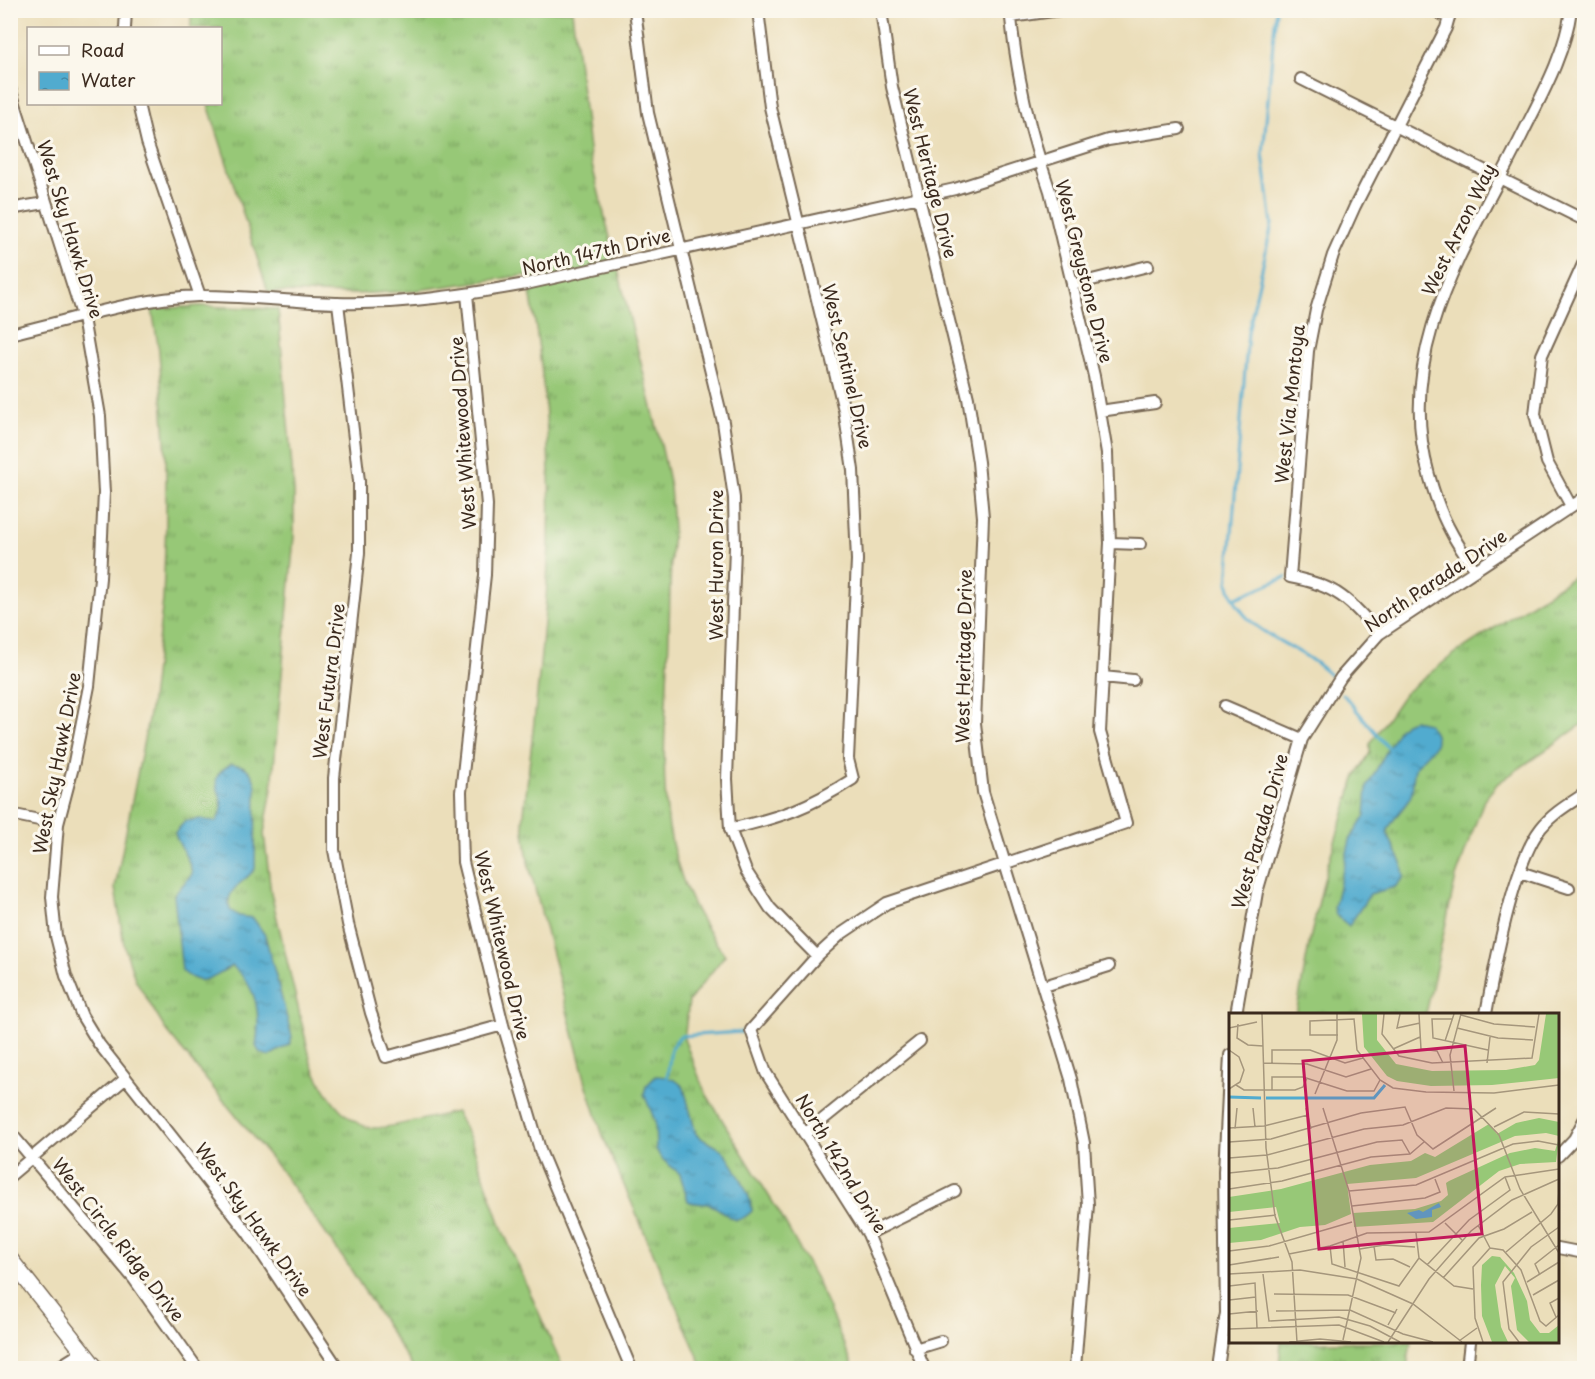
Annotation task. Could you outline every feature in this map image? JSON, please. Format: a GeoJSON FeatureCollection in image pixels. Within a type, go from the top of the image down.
{"type":"FeatureCollection","features":[{"type":"Feature","properties":{"kind":"street"},"geometry":{"type":"LineString","coordinates":[[125,27],[126,10]]}},
{"type":"Feature","properties":{"kind":"street","name":"West Huron Drive"},"geometry":{"type":"LineString","coordinates":[[635,10],[648,113],[723,422],[734,498],[735,547],[727,779],[730,829],[746,871],[770,908],[817,956]]}},
{"type":"Feature","properties":{"kind":"street","name":"West Sentinel Drive"},"geometry":{"type":"LineString","coordinates":[[730,829],[782,817],[817,802],[853,779],[848,759],[857,560],[854,470],[844,410],[770,107],[758,10]]}},
{"type":"Feature","properties":{"kind":"street","name":"West Heritage Drive"},"geometry":{"type":"LineString","coordinates":[[881,10],[892,87],[968,398],[978,462],[983,517],[975,723],[983,792],[1044,986],[1079,1111],[1087,1173],[1086,1240],[1075,1368]]}},
{"type":"Feature","properties":{"kind":"street"},"geometry":{"type":"LineString","coordinates":[[1010,14],[1060,10]]}},
{"type":"Feature","properties":{"kind":"street"},"geometry":{"type":"LineString","coordinates":[[1434,10],[1450,14]]}},
{"type":"Feature","properties":{"kind":"street","name":"West Arzon Way"},"geometry":{"type":"LineString","coordinates":[[1474,569],[1449,529],[1433,490],[1421,446],[1419,400],[1424,352],[1442,295],[1553,73],[1568,33],[1571,10]]}},
{"type":"Feature","properties":{"kind":"street","name":"West Greystone Drive"},"geometry":{"type":"LineString","coordinates":[[1006,861],[1111,830],[1126,823],[1100,732],[1110,543],[1107,453],[1072,285],[1016,56],[1010,14]]}},
{"type":"Feature","properties":{"kind":"street","name":"West Via Montoya"},"geometry":{"type":"LineString","coordinates":[[1379,634],[1349,599],[1337,591],[1320,583],[1290,577],[1308,351],[1316,310],[1333,255],[1450,14]]}},
{"type":"Feature","properties":{"kind":"street"},"geometry":{"type":"LineString","coordinates":[[1301,79],[1584,220]]}},
{"type":"Feature","properties":{"kind":"street","name":"West Sky Hawk Drive"},"geometry":{"type":"LineString","coordinates":[[10,88],[83,318],[100,416],[104,492],[100,578],[89,686],[73,767],[58,824],[52,897],[56,936],[66,976],[82,1016],[125,1078],[248,1233],[338,1368]]}},
{"type":"Feature","properties":{"kind":"street"},"geometry":{"type":"LineString","coordinates":[[138,105],[147,142],[200,296]]}},
{"type":"Feature","properties":{"kind":"street","name":"North 147th Drive"},"geometry":{"type":"LineString","coordinates":[[10,334],[83,318],[136,303],[200,296],[338,303],[466,294],[526,284],[955,189],[1108,140],[1179,129]]}},
{"type":"Feature","properties":{"kind":"street"},"geometry":{"type":"LineString","coordinates":[[10,209],[45,203]]}},
{"type":"Feature","properties":{"kind":"street"},"geometry":{"type":"LineString","coordinates":[[1571,506],[1547,462],[1535,414],[1542,355],[1584,262]]}},
{"type":"Feature","properties":{"kind":"street"},"geometry":{"type":"LineString","coordinates":[[1072,285],[1148,266]]}},
{"type":"Feature","properties":{"kind":"street","name":"West Whitewood Drive"},"geometry":{"type":"LineString","coordinates":[[466,294],[487,505],[485,575],[461,792],[460,829],[463,862],[503,1025],[541,1153],[631,1368]]}},
{"type":"Feature","properties":{"kind":"street","name":"West Futura Drive"},"geometry":{"type":"LineString","coordinates":[[338,303],[359,481],[359,553],[334,778],[334,850],[348,924],[371,1013],[386,1057],[503,1025]]}},
{"type":"Feature","properties":{"kind":"street"},"geometry":{"type":"LineString","coordinates":[[1100,411],[1155,403]]}},
{"type":"Feature","properties":{"kind":"street","name":"North Parada Drive"},"geometry":{"type":"LineString","coordinates":[[1302,739],[1341,677],[1379,634],[1584,498]]}},
{"type":"Feature","properties":{"kind":"street"},"geometry":{"type":"LineString","coordinates":[[1110,543],[1140,544]]}},
{"type":"Feature","properties":{"kind":"street"},"geometry":{"type":"LineString","coordinates":[[1103,677],[1133,680]]}},
{"type":"Feature","properties":{"kind":"street","name":"West Parada Drive"},"geometry":{"type":"LineString","coordinates":[[1225,706],[1302,739],[1257,892],[1236,1013]]}},
{"type":"Feature","properties":{"kind":"street"},"geometry":{"type":"LineString","coordinates":[[1486,1013],[1500,942],[1530,846],[1541,828],[1562,808],[1584,794]]}},
{"type":"Feature","properties":{"kind":"street"},"geometry":{"type":"LineString","coordinates":[[10,814],[58,824]]}},
{"type":"Feature","properties":{"kind":"street"},"geometry":{"type":"LineString","coordinates":[[817,956],[841,934],[887,903],[1006,861]]}},
{"type":"Feature","properties":{"kind":"street"},"geometry":{"type":"LineString","coordinates":[[1520,872],[1569,888]]}},
{"type":"Feature","properties":{"kind":"street","name":"North 142nd Drive"},"geometry":{"type":"LineString","coordinates":[[817,956],[751,1030],[766,1073],[868,1234],[924,1368]]}},
{"type":"Feature","properties":{"kind":"street"},"geometry":{"type":"LineString","coordinates":[[1044,986],[1109,966]]}},
{"type":"Feature","properties":{"kind":"street"},"geometry":{"type":"LineString","coordinates":[[806,1133],[920,1041]]}},
{"type":"Feature","properties":{"kind":"street"},"geometry":{"type":"LineString","coordinates":[[1218,1368],[1226,1313],[1228,1249],[1225,1127],[1229,1069]]}},
{"type":"Feature","properties":{"kind":"street"},"geometry":{"type":"LineString","coordinates":[[10,1176],[125,1078]]}},
{"type":"Feature","properties":{"kind":"street"},"geometry":{"type":"LineString","coordinates":[[1559,1154],[1574,1139],[1584,1120]]}},
{"type":"Feature","properties":{"kind":"street","name":"West Circle Ridge Drive"},"geometry":{"type":"LineString","coordinates":[[10,1132],[134,1279],[197,1368]]}},
{"type":"Feature","properties":{"kind":"street"},"geometry":{"type":"LineString","coordinates":[[868,1234],[955,1191]]}},
{"type":"Feature","properties":{"kind":"street"},"geometry":{"type":"LineString","coordinates":[[1559,1248],[1584,1253]]}},
{"type":"Feature","properties":{"kind":"street"},"geometry":{"type":"LineString","coordinates":[[10,1259],[96,1368]]}},
{"type":"Feature","properties":{"kind":"street"},"geometry":{"type":"LineString","coordinates":[[915,1349],[941,1341]]}},
{"type":"Feature","properties":{"kind":"street"},"geometry":{"type":"LineString","coordinates":[[1467,1368],[1470,1343]]}},
{"type":"Feature","properties":{"kind":"street"},"geometry":{"type":"LineString","coordinates":[[57,1368],[84,1351]]}},
{"type":"Feature","properties":{"kind":"green space"},"geometry":{"type":"Polygon","coordinates":[[[191,10],[572,11],[590,157],[670,486],[673,529],[665,741],[667,815],[674,850],[685,885],[701,920],[725,955],[689,1001],[684,1039],[705,1092],[780,1214],[816,1279],[854,1368],[703,1368],[604,1139],[586,1083],[528,862],[523,823],[545,613],[550,506],[544,390],[527,275],[411,291],[354,294],[268,292],[208,105],[222,105],[222,27],[191,27],[191,10]]]}},
{"type":"Feature","properties":{"kind":"green space"},"geometry":{"type":"Polygon","coordinates":[[[201,306],[278,309],[294,491],[294,536],[272,789],[264,833],[271,893],[311,1062],[327,1093],[335,1103],[352,1120],[362,1125],[380,1128],[456,1112],[471,1140],[503,1231],[563,1368],[413,1368],[348,1265],[281,1171],[165,1029],[135,979],[124,945],[115,888],[150,709],[163,600],[166,456],[159,351],[152,309],[201,306]]]}},
{"type":"Feature","properties":{"kind":"green space"},"geometry":{"type":"Polygon","coordinates":[[[1584,570],[1584,723],[1497,784],[1484,800],[1456,877],[1426,1013],[1296,1013],[1327,867],[1356,775],[1370,753],[1370,744],[1404,694],[1454,654],[1584,570]]]}},
{"type":"Feature","properties":{"kind":"green space"},"geometry":{"type":"Polygon","coordinates":[[[1281,1343],[1411,1343],[1407,1368],[1279,1368],[1281,1343]]]}},
{"type":"Feature","properties":{"kind":"water"},"geometry":{"type":"Polygon","coordinates":[[[1414,720],[1427,723],[1433,730],[1436,742],[1415,768],[1410,798],[1394,819],[1387,833],[1402,863],[1404,877],[1395,887],[1370,894],[1349,926],[1336,915],[1334,908],[1350,840],[1365,816],[1367,787],[1398,730],[1405,723],[1414,720]]]}},
{"type":"Feature","properties":{"kind":"water"},"geometry":{"type":"Polygon","coordinates":[[[231,764],[248,770],[256,786],[255,869],[232,892],[230,910],[239,916],[253,918],[265,935],[292,1037],[289,1045],[269,1056],[260,1053],[256,1046],[258,1023],[256,1002],[241,974],[232,966],[201,980],[182,971],[174,895],[192,874],[175,833],[185,821],[200,819],[216,822],[222,808],[216,779],[223,769],[231,764]]]}},
{"type":"Feature","properties":{"kind":"water"},"geometry":{"type":"Polygon","coordinates":[[[656,1076],[672,1079],[684,1088],[696,1134],[725,1153],[745,1187],[752,1211],[746,1217],[736,1220],[711,1205],[688,1201],[680,1174],[661,1158],[656,1149],[655,1121],[644,1094],[646,1086],[656,1076]]]}},
{"type":"Feature","properties":{"kind":"waterway"},"geometry":{"type":"LineString","coordinates":[[1276,10],[1263,154],[1272,224],[1248,332],[1228,583],[1235,602],[1245,616],[1271,636],[1316,663],[1330,675]]}},
{"type":"Feature","properties":{"kind":"waterway"},"geometry":{"type":"LineString","coordinates":[[1234,599],[1286,577]]}},
{"type":"Feature","properties":{"kind":"waterway"},"geometry":{"type":"LineString","coordinates":[[1343,694],[1390,750]]}},
{"type":"Feature","properties":{"kind":"waterway"},"geometry":{"type":"LineString","coordinates":[[667,1079],[671,1048],[680,1036],[742,1032]]}}]}
